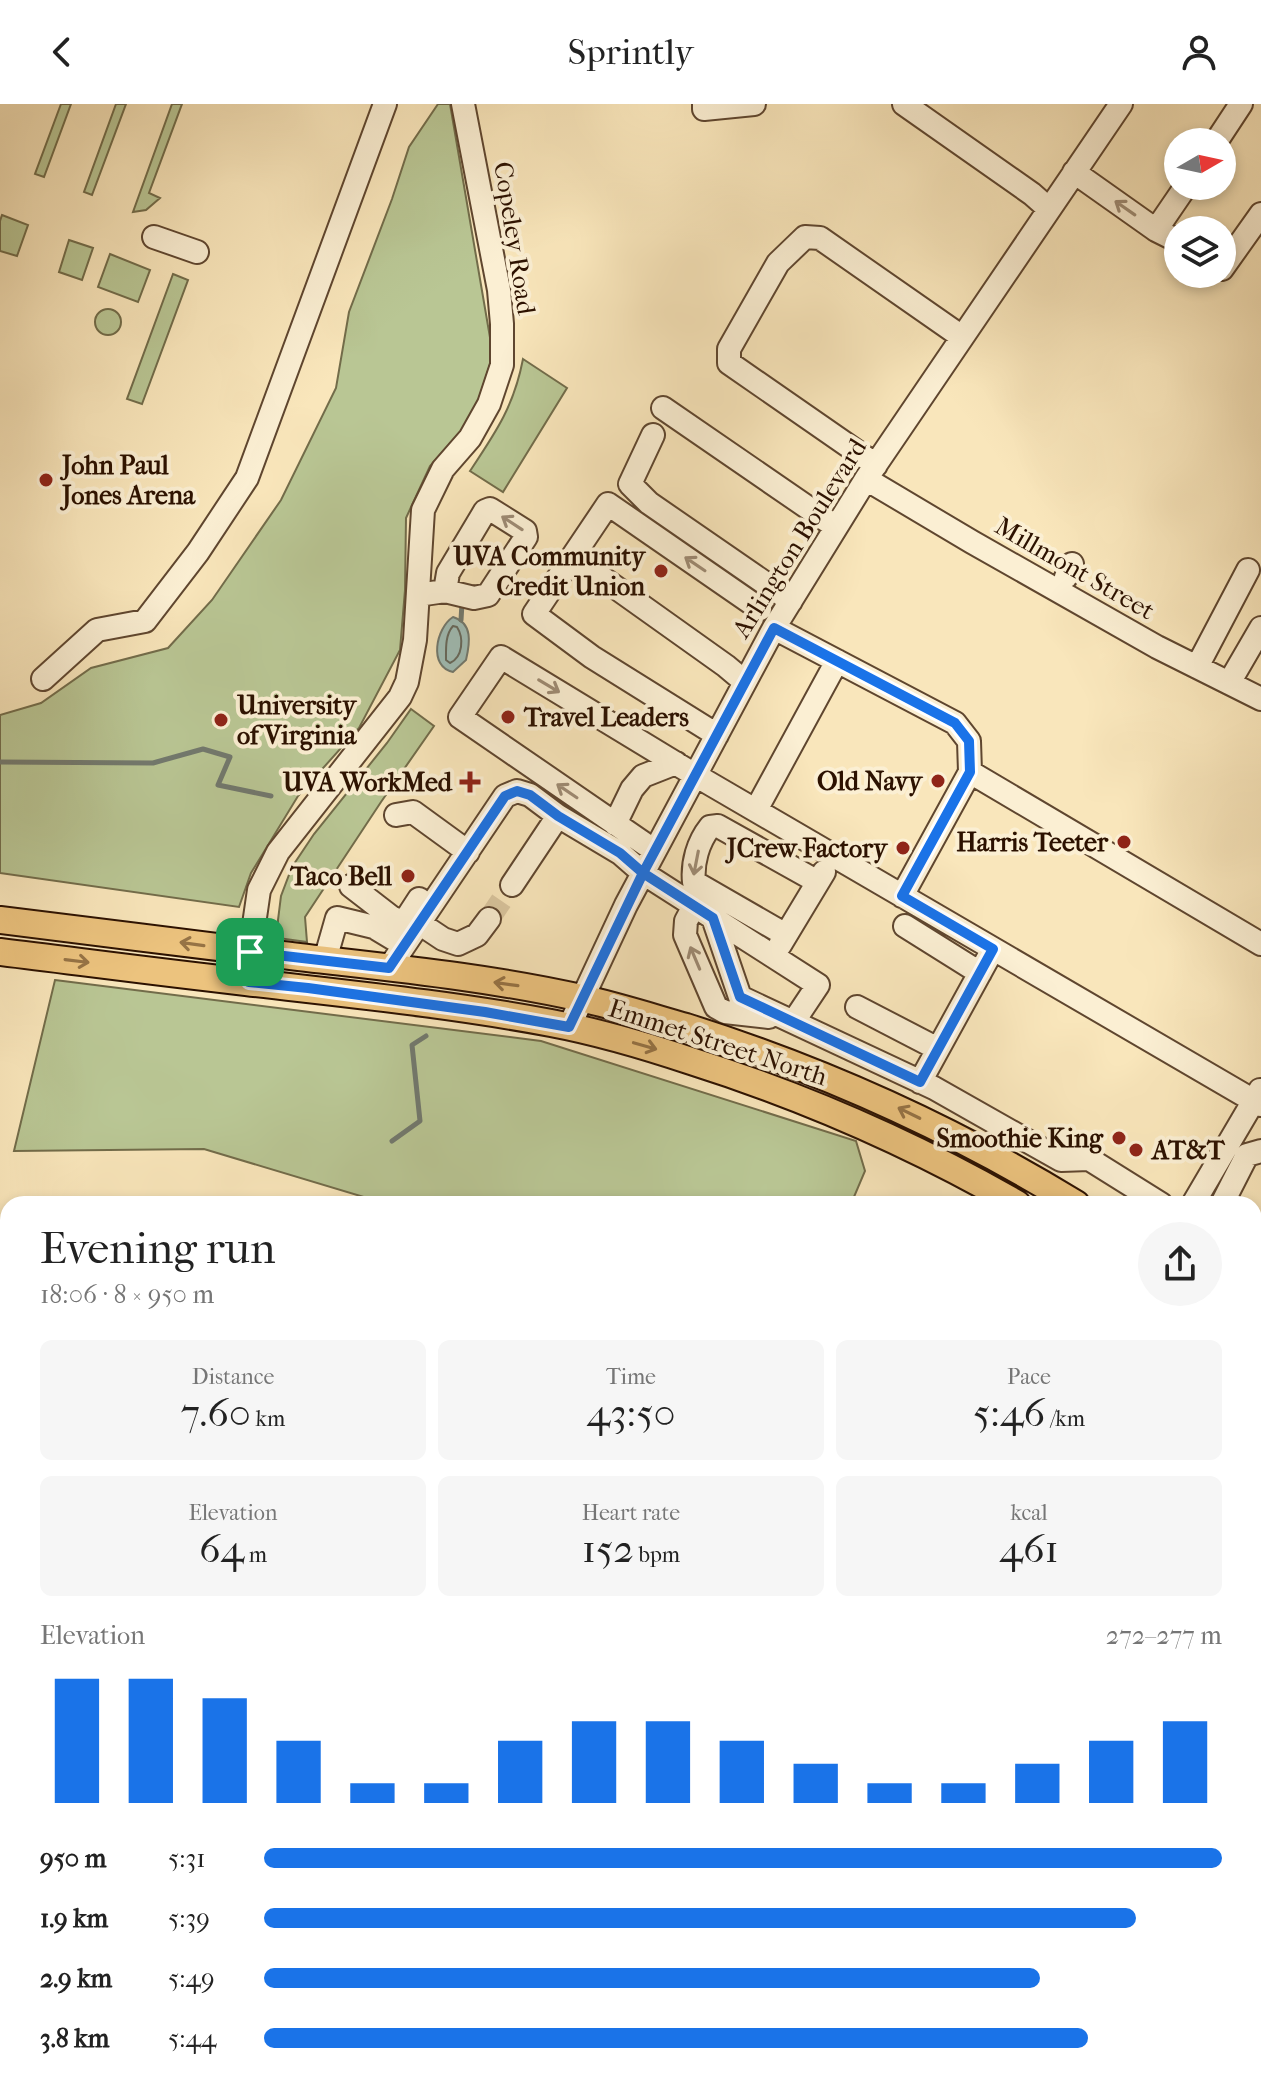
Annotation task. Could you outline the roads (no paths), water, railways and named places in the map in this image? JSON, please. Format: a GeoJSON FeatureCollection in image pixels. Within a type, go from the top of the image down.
{"type":"FeatureCollection","features":[{"type":"Feature","properties":{"kind":"main road","name":"Emmet Street North"},"geometry":{"type":"LineString","coordinates":[[0,920],[389,968],[583,998],[731,1041],[822,1075],[895,1106],[969,1143],[1063,1196]]}},
{"type":"Feature","properties":{"kind":"main road","name":"Emmet Street North"},"geometry":{"type":"LineString","coordinates":[[0,952],[308,988],[485,1012],[569,1027],[640,1045],[784,1093],[903,1144],[1003,1196]]}},
{"type":"Feature","properties":{"kind":"street"},"geometry":{"type":"LineString","coordinates":[[43,679],[97,630],[145,621],[198,552],[247,478],[385,104]]}},
{"type":"Feature","properties":{"kind":"street","name":"Copeley Road"},"geometry":{"type":"LineString","coordinates":[[249,982],[259,890],[278,852],[400,697],[407,682],[415,640],[423,510],[443,469],[470,438],[489,404],[502,365],[499,290],[463,104]]}},
{"type":"Feature","properties":{"kind":"street"},"geometry":{"type":"LineString","coordinates":[[704,104],[704,109],[754,104]]}},
{"type":"Feature","properties":{"kind":"street"},"geometry":{"type":"LineString","coordinates":[[904,104],[1049,209]]}},
{"type":"Feature","properties":{"kind":"street","name":"Arlington Boulevard"},"geometry":{"type":"LineString","coordinates":[[569,1027],[655,851],[685,769],[717,735],[774,628],[871,472],[1121,104]]}},
{"type":"Feature","properties":{"kind":"street"},"geometry":{"type":"LineString","coordinates":[[1225,128],[1241,104]]}},
{"type":"Feature","properties":{"kind":"street"},"geometry":{"type":"LineString","coordinates":[[1074,172],[1164,234]]}},
{"type":"Feature","properties":{"kind":"street"},"geometry":{"type":"LineString","coordinates":[[1156,230],[1176,200]]}},
{"type":"Feature","properties":{"kind":"street"},"geometry":{"type":"LineString","coordinates":[[1236,249],[1261,214]]}},
{"type":"Feature","properties":{"kind":"street"},"geometry":{"type":"LineString","coordinates":[[154,237],[197,252]]}},
{"type":"Feature","properties":{"kind":"street","name":"Millmont Street"},"geometry":{"type":"LineString","coordinates":[[962,337],[820,238],[805,237],[778,263],[729,349],[729,363],[871,472],[1078,602],[1162,650],[1261,699]]}},
{"type":"Feature","properties":{"kind":"street"},"geometry":{"type":"LineString","coordinates":[[663,408],[836,527]]}},
{"type":"Feature","properties":{"kind":"street"},"geometry":{"type":"LineString","coordinates":[[653,435],[630,484],[649,503],[791,601]]}},
{"type":"Feature","properties":{"kind":"street"},"geometry":{"type":"LineString","coordinates":[[717,735],[592,657],[534,614],[608,504],[760,609]]}},
{"type":"Feature","properties":{"kind":"street"},"geometry":{"type":"LineString","coordinates":[[573,557],[745,682]]}},
{"type":"Feature","properties":{"kind":"street"},"geometry":{"type":"LineString","coordinates":[[1197,667],[1248,570]]}},
{"type":"Feature","properties":{"kind":"street"},"geometry":{"type":"LineString","coordinates":[[418,595],[445,591]]}},
{"type":"Feature","properties":{"kind":"street"},"geometry":{"type":"LineString","coordinates":[[774,628],[955,723],[969,741],[970,772],[902,896]]}},
{"type":"Feature","properties":{"kind":"street"},"geometry":{"type":"LineString","coordinates":[[1229,683],[1260,634]]}},
{"type":"Feature","properties":{"kind":"street"},"geometry":{"type":"LineString","coordinates":[[655,851],[460,717],[501,657],[685,769],[993,949],[1259,1098],[1198,1196]]}},
{"type":"Feature","properties":{"kind":"street"},"geometry":{"type":"LineString","coordinates":[[756,810],[837,661]]}},
{"type":"Feature","properties":{"kind":"street"},"geometry":{"type":"LineString","coordinates":[[615,824],[632,789],[643,776],[685,769]]}},
{"type":"Feature","properties":{"kind":"street"},"geometry":{"type":"LineString","coordinates":[[970,772],[1261,944]]}},
{"type":"Feature","properties":{"kind":"street"},"geometry":{"type":"LineString","coordinates":[[351,886],[395,920],[406,919],[505,796],[517,791],[530,795],[558,816],[620,853],[643,873],[818,985],[794,1021]]}},
{"type":"Feature","properties":{"kind":"street"},"geometry":{"type":"LineString","coordinates":[[396,815],[413,812],[462,848]]}},
{"type":"Feature","properties":{"kind":"street"},"geometry":{"type":"LineString","coordinates":[[512,885],[558,816]]}},
{"type":"Feature","properties":{"kind":"street"},"geometry":{"type":"LineString","coordinates":[[786,935],[694,882],[693,868],[704,835],[710,827],[718,826],[818,882]]}},
{"type":"Feature","properties":{"kind":"street"},"geometry":{"type":"LineString","coordinates":[[389,968],[462,848]]}},
{"type":"Feature","properties":{"kind":"street"},"geometry":{"type":"LineString","coordinates":[[773,956],[834,855]]}},
{"type":"Feature","properties":{"kind":"street"},"geometry":{"type":"LineString","coordinates":[[694,906],[686,921],[685,935],[716,1007],[725,1012],[794,1021]]}},
{"type":"Feature","properties":{"kind":"street"},"geometry":{"type":"LineString","coordinates":[[325,960],[337,914],[374,927],[404,945]]}},
{"type":"Feature","properties":{"kind":"street"},"geometry":{"type":"LineString","coordinates":[[713,918],[740,997],[920,1082],[1061,1160],[1089,1159],[1148,1196]]}},
{"type":"Feature","properties":{"kind":"street"},"geometry":{"type":"LineString","coordinates":[[419,923],[443,939],[458,944],[477,935],[489,919]]}},
{"type":"Feature","properties":{"kind":"street"},"geometry":{"type":"LineString","coordinates":[[905,926],[980,973]]}},
{"type":"Feature","properties":{"kind":"street"},"geometry":{"type":"LineString","coordinates":[[920,1082],[993,949]]}},
{"type":"Feature","properties":{"kind":"street"},"geometry":{"type":"LineString","coordinates":[[857,1007],[938,1049]]}},
{"type":"Feature","properties":{"kind":"street"},"geometry":{"type":"LineString","coordinates":[[1226,1196],[1247,1155],[1261,1151]]}},
{"type":"Feature","properties":{"kind":"street"},"geometry":{"type":"LineString","coordinates":[[1051,1189],[1069,1160]]}},
{"type":"Feature","properties":{"kind":"water"},"geometry":{"type":"Polygon","coordinates":[[[453,617],[464,624],[469,641],[466,660],[453,672],[440,663],[437,647],[442,630],[453,617]]]}},
{"type":"Feature","properties":{"kind":"waterway"},"geometry":{"type":"LineString","coordinates":[[461,620],[462,603]]}},
{"type":"Feature","properties":{"kind":"waterway"},"geometry":{"type":"LineString","coordinates":[[0,762],[153,763],[203,749],[230,757],[218,785],[271,796]]}},
{"type":"Feature","properties":{"kind":"waterway"},"geometry":{"type":"LineString","coordinates":[[392,1141],[420,1121],[412,1045],[426,1036]]}},
{"type":"Feature","properties":{"kind":"tunnel"},"geometry":{"type":"LineString","coordinates":[[489,919],[512,885]]}},
{"type":"Feature","properties":{"kind":"place","name":"John Paul Jones Arena"},"geometry":{"type":"Point","coordinates":[46,480]}},
{"type":"Feature","properties":{"kind":"place","name":"UVA Community Credit Union"},"geometry":{"type":"Point","coordinates":[661,571]}},
{"type":"Feature","properties":{"kind":"place","name":"Travel Leaders"},"geometry":{"type":"Point","coordinates":[508,717]}},
{"type":"Feature","properties":{"kind":"place","name":"University of Virginia"},"geometry":{"type":"Point","coordinates":[221,720]}},
{"type":"Feature","properties":{"kind":"place","name":"Old Navy"},"geometry":{"type":"Point","coordinates":[938,781]}},
{"type":"Feature","properties":{"kind":"place","name":"UVA WorkMed"},"geometry":{"type":"Point","coordinates":[470,782]}},
{"type":"Feature","properties":{"kind":"place","name":"Harris Teeter"},"geometry":{"type":"Point","coordinates":[1124,842]}},
{"type":"Feature","properties":{"kind":"place","name":"JCrew Factory"},"geometry":{"type":"Point","coordinates":[903,848]}},
{"type":"Feature","properties":{"kind":"place","name":"Taco Bell"},"geometry":{"type":"Point","coordinates":[408,876]}},
{"type":"Feature","properties":{"kind":"place","name":"Smoothie King"},"geometry":{"type":"Point","coordinates":[1119,1138]}},
{"type":"Feature","properties":{"kind":"place","name":"AT&T"},"geometry":{"type":"Point","coordinates":[1136,1150]}}]}
